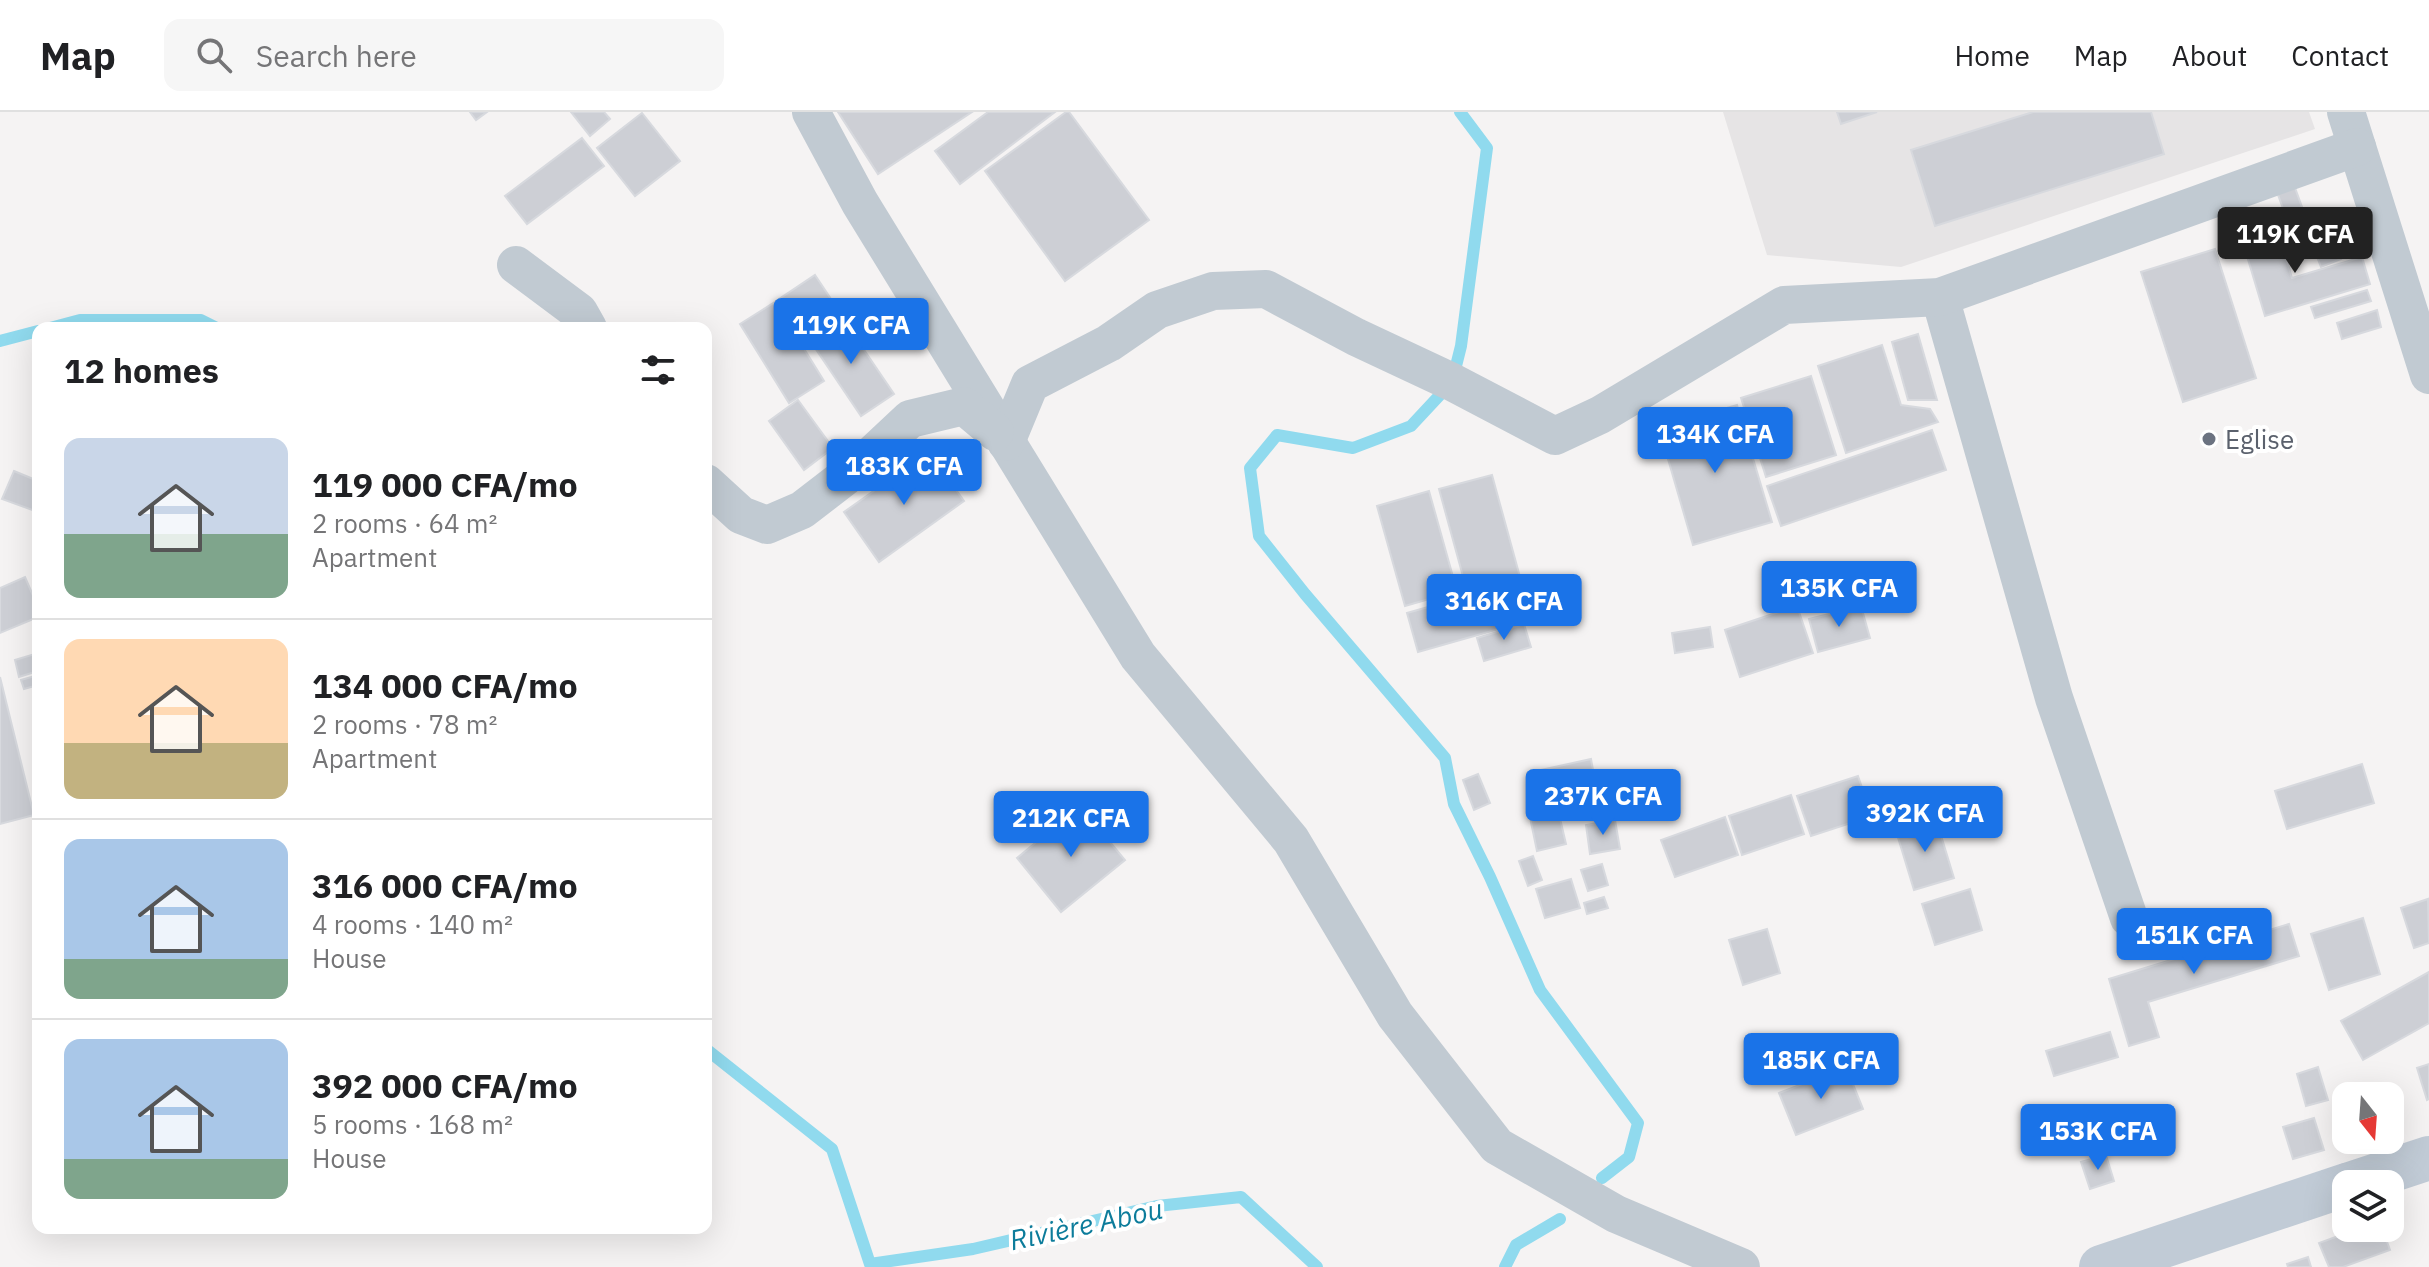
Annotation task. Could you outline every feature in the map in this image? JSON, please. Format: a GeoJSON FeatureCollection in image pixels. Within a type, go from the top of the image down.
{"type":"FeatureCollection","features":[{"type":"Feature","properties":{"kind":"main road"},"geometry":{"type":"LineString","coordinates":[[2393,1170],[2429,1158]]}},
{"type":"Feature","properties":{"kind":"main road"},"geometry":{"type":"LineString","coordinates":[[2101,1267],[2332,1190]]}},
{"type":"Feature","properties":{"kind":"street"},"geometry":{"type":"LineString","coordinates":[[811,112],[860,203],[1138,656],[1291,840],[1395,1015],[1497,1146],[1616,1214],[1741,1267]]}},
{"type":"Feature","properties":{"kind":"street"},"geometry":{"type":"LineString","coordinates":[[1006,442],[1030,384],[1109,343],[1157,310],[1213,291],[1266,289],[1555,436],[1600,415],[1784,305],[1940,297],[2351,130],[2429,375]]}},
{"type":"Feature","properties":{"kind":"street"},"geometry":{"type":"LineString","coordinates":[[516,265],[579,312],[585,322]]}},
{"type":"Feature","properties":{"kind":"street"},"geometry":{"type":"LineString","coordinates":[[1940,297],[2054,698],[2129,918]]}},
{"type":"Feature","properties":{"kind":"street"},"geometry":{"type":"LineString","coordinates":[[712,488],[741,515],[767,525],[802,510],[863,463],[910,419],[964,406],[1006,442]]}},
{"type":"Feature","properties":{"kind":"shaded area"},"geometry":{"type":"Polygon","coordinates":[[[1723,112],[2309,112],[2315,129],[1901,267],[1767,255],[1723,112]]]}},
{"type":"Feature","properties":{"kind":"building"},"geometry":{"type":"Polygon","coordinates":[[[470,112],[487,112],[476,120],[470,112]]]}},
{"type":"Feature","properties":{"kind":"building"},"geometry":{"type":"Polygon","coordinates":[[[571,112],[604,112],[610,119],[590,136],[571,112]]]}},
{"type":"Feature","properties":{"kind":"building"},"geometry":{"type":"Polygon","coordinates":[[[838,112],[972,112],[878,174],[838,112]]]}},
{"type":"Feature","properties":{"kind":"building"},"geometry":{"type":"Polygon","coordinates":[[[988,112],[1055,112],[960,184],[935,151],[988,112]]]}},
{"type":"Feature","properties":{"kind":"building"},"geometry":{"type":"Polygon","coordinates":[[[1066,112],[1149,220],[1065,281],[985,171],[1066,112]]]}},
{"type":"Feature","properties":{"kind":"building"},"geometry":{"type":"Polygon","coordinates":[[[1837,112],[1877,112],[1841,124],[1837,112]]]}},
{"type":"Feature","properties":{"kind":"building"},"geometry":{"type":"Polygon","coordinates":[[[2033,112],[2151,112],[2164,154],[1935,226],[1911,150],[2033,112]]]}},
{"type":"Feature","properties":{"kind":"building"},"geometry":{"type":"Polygon","coordinates":[[[642,113],[680,161],[635,196],[597,148],[642,113]]]}},
{"type":"Feature","properties":{"kind":"building"},"geometry":{"type":"Polygon","coordinates":[[[582,138],[604,166],[527,224],[505,196],[582,138]]]}},
{"type":"Feature","properties":{"kind":"building"},"geometry":{"type":"Polygon","coordinates":[[[2294,185],[2302,207],[2285,214],[2277,192],[2294,185]]]}},
{"type":"Feature","properties":{"kind":"building"},"geometry":{"type":"Polygon","coordinates":[[[2277,226],[2292,278],[2362,257],[2370,284],[2265,316],[2241,236],[2277,226]]]}},
{"type":"Feature","properties":{"kind":"building"},"geometry":{"type":"Polygon","coordinates":[[[2334,242],[2341,259],[2321,267],[2314,249],[2334,242]]]}},
{"type":"Feature","properties":{"kind":"building"},"geometry":{"type":"Polygon","coordinates":[[[2215,249],[2256,378],[2183,402],[2141,272],[2215,249]]]}},
{"type":"Feature","properties":{"kind":"building"},"geometry":{"type":"Polygon","coordinates":[[[815,275],[837,308],[797,334],[776,301],[815,275]]]}},
{"type":"Feature","properties":{"kind":"building"},"geometry":{"type":"Polygon","coordinates":[[[2367,290],[2371,301],[2315,318],[2311,307],[2367,290]]]}},
{"type":"Feature","properties":{"kind":"building"},"geometry":{"type":"Polygon","coordinates":[[[775,302],[824,381],[789,403],[740,324],[775,302]]]}},
{"type":"Feature","properties":{"kind":"building"},"geometry":{"type":"Polygon","coordinates":[[[2377,310],[2381,327],[2342,339],[2337,323],[2377,310]]]}},
{"type":"Feature","properties":{"kind":"building"},"geometry":{"type":"Polygon","coordinates":[[[841,316],[894,394],[861,416],[809,339],[841,316]]]}},
{"type":"Feature","properties":{"kind":"building"},"geometry":{"type":"Polygon","coordinates":[[[1918,334],[1937,400],[1908,400],[1892,342],[1918,334]]]}},
{"type":"Feature","properties":{"kind":"building"},"geometry":{"type":"Polygon","coordinates":[[[1882,345],[1901,405],[1930,409],[1938,422],[1846,453],[1818,366],[1882,345]]]}},
{"type":"Feature","properties":{"kind":"building"},"geometry":{"type":"Polygon","coordinates":[[[1811,376],[1836,455],[1766,477],[1741,398],[1811,376]]]}},
{"type":"Feature","properties":{"kind":"building"},"geometry":{"type":"Polygon","coordinates":[[[798,400],[833,448],[804,470],[769,421],[798,400]]]}},
{"type":"Feature","properties":{"kind":"building"},"geometry":{"type":"Polygon","coordinates":[[[1737,405],[1772,522],[1693,545],[1659,428],[1737,405]]]}},
{"type":"Feature","properties":{"kind":"building"},"geometry":{"type":"Polygon","coordinates":[[[1932,430],[1946,470],[1781,526],[1767,486],[1932,430]]]}},
{"type":"Feature","properties":{"kind":"building"},"geometry":{"type":"Polygon","coordinates":[[[929,452],[964,501],[879,562],[844,512],[929,452]]]}},
{"type":"Feature","properties":{"kind":"building"},"geometry":{"type":"Polygon","coordinates":[[[14,471],[32,478],[32,510],[2,499],[14,471]]]}},
{"type":"Feature","properties":{"kind":"building"},"geometry":{"type":"Polygon","coordinates":[[[1492,475],[1520,577],[1467,591],[1439,489],[1492,475]]]}},
{"type":"Feature","properties":{"kind":"building"},"geometry":{"type":"Polygon","coordinates":[[[1429,491],[1457,591],[1405,606],[1377,506],[1429,491]]]}},
{"type":"Feature","properties":{"kind":"building"},"geometry":{"type":"Polygon","coordinates":[[[25,577],[32,593],[32,620],[0,633],[0,588],[25,577]]]}},
{"type":"Feature","properties":{"kind":"building"},"geometry":{"type":"Polygon","coordinates":[[[1509,584],[1520,623],[1418,652],[1407,613],[1509,584]]]}},
{"type":"Feature","properties":{"kind":"building"},"geometry":{"type":"Polygon","coordinates":[[[1797,606],[1813,653],[1740,677],[1725,630],[1797,606]]]}},
{"type":"Feature","properties":{"kind":"building"},"geometry":{"type":"Polygon","coordinates":[[[1861,606],[1870,638],[1818,652],[1809,619],[1861,606]]]}},
{"type":"Feature","properties":{"kind":"building"},"geometry":{"type":"Polygon","coordinates":[[[1524,624],[1531,647],[1484,661],[1477,638],[1524,624]]]}},
{"type":"Feature","properties":{"kind":"building"},"geometry":{"type":"Polygon","coordinates":[[[1710,627],[1713,647],[1675,653],[1672,633],[1710,627]]]}},
{"type":"Feature","properties":{"kind":"building"},"geometry":{"type":"Polygon","coordinates":[[[32,655],[32,673],[19,677],[15,660],[32,655]]]}},
{"type":"Feature","properties":{"kind":"building"},"geometry":{"type":"Polygon","coordinates":[[[0,677],[32,816],[0,824],[0,677]]]}},
{"type":"Feature","properties":{"kind":"building"},"geometry":{"type":"Polygon","coordinates":[[[32,677],[32,687],[24,689],[21,680],[32,677]]]}},
{"type":"Feature","properties":{"kind":"building"},"geometry":{"type":"Polygon","coordinates":[[[1591,759],[1596,786],[1532,800],[1527,773],[1591,759]]]}},
{"type":"Feature","properties":{"kind":"building"},"geometry":{"type":"Polygon","coordinates":[[[2362,764],[2374,803],[2287,829],[2275,791],[2362,764]]]}},
{"type":"Feature","properties":{"kind":"building"},"geometry":{"type":"Polygon","coordinates":[[[1478,774],[1490,803],[1474,810],[1463,780],[1478,774]]]}},
{"type":"Feature","properties":{"kind":"building"},"geometry":{"type":"Polygon","coordinates":[[[1858,776],[1872,816],[1811,836],[1797,796],[1858,776]]]}},
{"type":"Feature","properties":{"kind":"building"},"geometry":{"type":"Polygon","coordinates":[[[1791,795],[1804,834],[1742,855],[1729,816],[1791,795]]]}},
{"type":"Feature","properties":{"kind":"building"},"geometry":{"type":"Polygon","coordinates":[[[1555,797],[1566,844],[1537,851],[1527,803],[1555,797]]]}},
{"type":"Feature","properties":{"kind":"building"},"geometry":{"type":"Polygon","coordinates":[[[1080,806],[1125,860],[1061,912],[1017,858],[1080,806]]]}},
{"type":"Feature","properties":{"kind":"building"},"geometry":{"type":"Polygon","coordinates":[[[1725,817],[1738,855],[1675,877],[1661,840],[1725,817]]]}},
{"type":"Feature","properties":{"kind":"building"},"geometry":{"type":"Polygon","coordinates":[[[1936,819],[1954,878],[1914,890],[1896,831],[1936,819]]]}},
{"type":"Feature","properties":{"kind":"building"},"geometry":{"type":"Polygon","coordinates":[[[1615,820],[1620,849],[1590,854],[1586,825],[1615,820]]]}},
{"type":"Feature","properties":{"kind":"building"},"geometry":{"type":"Polygon","coordinates":[[[1533,856],[1542,880],[1528,886],[1519,861],[1533,856]]]}},
{"type":"Feature","properties":{"kind":"building"},"geometry":{"type":"Polygon","coordinates":[[[1602,864],[1608,885],[1588,891],[1581,870],[1602,864]]]}},
{"type":"Feature","properties":{"kind":"building"},"geometry":{"type":"Polygon","coordinates":[[[1571,879],[1580,908],[1545,918],[1536,889],[1571,879]]]}},
{"type":"Feature","properties":{"kind":"building"},"geometry":{"type":"Polygon","coordinates":[[[1970,889],[1982,930],[1935,945],[1922,904],[1970,889]]]}},
{"type":"Feature","properties":{"kind":"building"},"geometry":{"type":"Polygon","coordinates":[[[1604,897],[1608,908],[1587,914],[1584,903],[1604,897]]]}},
{"type":"Feature","properties":{"kind":"building"},"geometry":{"type":"Polygon","coordinates":[[[2428,899],[2429,943],[2414,948],[2401,908],[2428,899]]]}},
{"type":"Feature","properties":{"kind":"building"},"geometry":{"type":"Polygon","coordinates":[[[2363,918],[2380,974],[2329,990],[2311,934],[2363,918]]]}},
{"type":"Feature","properties":{"kind":"building"},"geometry":{"type":"Polygon","coordinates":[[[2289,924],[2299,956],[2148,1002],[2159,1037],[2129,1046],[2109,979],[2289,924]]]}},
{"type":"Feature","properties":{"kind":"building"},"geometry":{"type":"Polygon","coordinates":[[[1767,929],[1780,973],[1743,985],[1729,940],[1767,929]]]}},
{"type":"Feature","properties":{"kind":"building"},"geometry":{"type":"Polygon","coordinates":[[[2429,972],[2429,1023],[2363,1060],[2341,1021],[2429,972]]]}},
{"type":"Feature","properties":{"kind":"building"},"geometry":{"type":"Polygon","coordinates":[[[2110,1032],[2118,1057],[2054,1076],[2046,1051],[2110,1032]]]}},
{"type":"Feature","properties":{"kind":"building"},"geometry":{"type":"Polygon","coordinates":[[[2429,1064],[2429,1099],[2427,1100],[2417,1068],[2429,1064]]]}},
{"type":"Feature","properties":{"kind":"building"},"geometry":{"type":"Polygon","coordinates":[[[1846,1067],[1863,1109],[1796,1135],[1779,1093],[1846,1067]]]}},
{"type":"Feature","properties":{"kind":"building"},"geometry":{"type":"Polygon","coordinates":[[[2318,1067],[2328,1100],[2306,1106],[2297,1074],[2318,1067]]]}},
{"type":"Feature","properties":{"kind":"building"},"geometry":{"type":"Polygon","coordinates":[[[2314,1118],[2324,1150],[2293,1159],[2283,1127],[2314,1118]]]}},
{"type":"Feature","properties":{"kind":"building"},"geometry":{"type":"Polygon","coordinates":[[[2106,1155],[2114,1181],[2090,1189],[2081,1162],[2106,1155]]]}},
{"type":"Feature","properties":{"kind":"building"},"geometry":{"type":"Polygon","coordinates":[[[2332,1238],[2332,1242],[2387,1242],[2390,1250],[2343,1267],[2329,1267],[2319,1243],[2332,1238]]]}},
{"type":"Feature","properties":{"kind":"building"},"geometry":{"type":"Polygon","coordinates":[[[2308,1257],[2311,1267],[2288,1267],[2287,1264],[2308,1257]]]}},
{"type":"Feature","properties":{"kind":"waterway"},"geometry":{"type":"LineString","coordinates":[[1460,112],[1487,148],[1461,346],[1452,382],[1411,426],[1353,448],[1277,435],[1250,468],[1259,536],[1445,758],[1454,804],[1540,990],[1638,1123],[1629,1157],[1602,1178]]}},
{"type":"Feature","properties":{"kind":"waterway","name":"Rivière Abou"},"geometry":{"type":"LineString","coordinates":[[72,322],[205,322]]}},
{"type":"Feature","properties":{"kind":"waterway","name":"Rivière Abou"},"geometry":{"type":"LineString","coordinates":[[0,341],[32,333]]}},
{"type":"Feature","properties":{"kind":"waterway","name":"Rivière Abou"},"geometry":{"type":"LineString","coordinates":[[712,1054],[832,1149],[870,1264],[973,1249],[1157,1206],[1241,1197],[1317,1267]]}},
{"type":"Feature","properties":{"kind":"waterway"},"geometry":{"type":"LineString","coordinates":[[1505,1267],[1516,1245],[1560,1219]]}},
{"type":"Feature","properties":{"kind":"place","name":"Eglise"},"geometry":{"type":"Point","coordinates":[2209,439]}}]}
